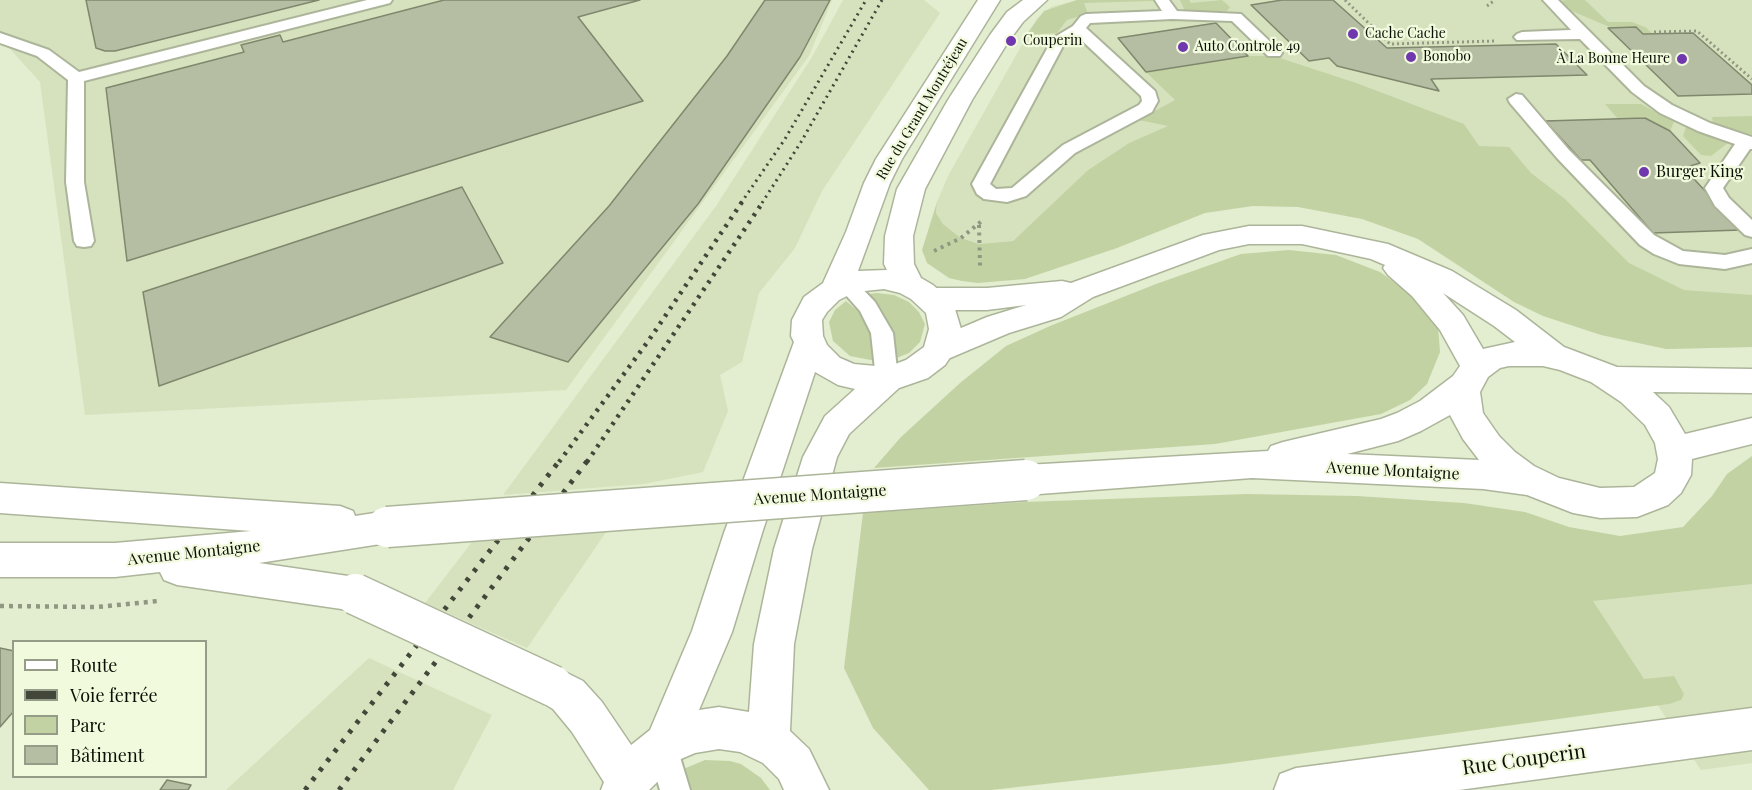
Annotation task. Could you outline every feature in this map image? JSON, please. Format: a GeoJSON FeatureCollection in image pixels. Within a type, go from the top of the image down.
{"type":"FeatureCollection","features":[{"type":"Feature","properties":{"kind":"main road","name":"Rue du Grand Montréjeau"},"geometry":{"type":"LineString","coordinates":[[666,744],[680,705],[712,632],[743,533],[809,344],[807,328],[811,312],[821,299],[841,286],[877,183],[889,159],[989,0]]}},
{"type":"Feature","properties":{"kind":"main road","name":"Rue du Grand Montréjeau"},"geometry":{"type":"LineString","coordinates":[[939,350],[945,329],[940,309],[920,292],[899,264],[899,236],[911,189],[960,100],[998,40],[1015,17],[1036,0]]}},
{"type":"Feature","properties":{"kind":"main road"},"geometry":{"type":"LineString","coordinates":[[809,344],[820,359],[838,371],[861,378],[887,379],[917,369],[939,350],[998,325],[1050,309],[1082,290],[1213,242],[1249,235],[1302,235],[1378,251],[1442,278],[1505,318],[1555,357]]}},
{"type":"Feature","properties":{"kind":"main road"},"geometry":{"type":"LineString","coordinates":[[1378,251],[1423,290],[1452,323],[1471,377],[1466,414],[1480,438],[1503,462],[1533,482],[1560,494],[1587,501],[1613,504],[1636,502],[1655,494],[1668,483],[1674,467],[1674,450],[1668,433],[1657,416],[1642,400],[1590,367],[1532,353],[1509,354],[1490,359],[1471,377]]}},
{"type":"Feature","properties":{"kind":"main road"},"geometry":{"type":"LineString","coordinates":[[841,286],[859,281],[884,279],[920,292],[987,299],[1082,290]]}},
{"type":"Feature","properties":{"kind":"main road","name":"Avenue Montaigne"},"geometry":{"type":"LineString","coordinates":[[1252,464],[1401,425],[1432,410],[1471,377]]}},
{"type":"Feature","properties":{"kind":"main road"},"geometry":{"type":"LineString","coordinates":[[768,741],[774,644],[794,549],[820,457],[837,425],[887,379]]}},
{"type":"Feature","properties":{"kind":"main road"},"geometry":{"type":"LineString","coordinates":[[1612,379],[1752,381]]}},
{"type":"Feature","properties":{"kind":"main road"},"geometry":{"type":"LineString","coordinates":[[1674,450],[1752,431]]}},
{"type":"Feature","properties":{"kind":"main road","name":"Avenue Montaigne"},"geometry":{"type":"LineString","coordinates":[[1,561],[115,560],[266,546],[387,527],[1252,464],[1378,472],[1483,475],[1533,482]]}},
{"type":"Feature","properties":{"kind":"main road","name":"Avenue Montaigne"},"geometry":{"type":"LineString","coordinates":[[0,498],[280,516],[387,527]]}},
{"type":"Feature","properties":{"kind":"main road"},"geometry":{"type":"LineString","coordinates":[[115,560],[355,594],[568,695],[587,717],[626,785],[646,760],[666,744],[692,732],[719,728],[744,731],[768,741],[786,755],[811,785]]}},
{"type":"Feature","properties":{"kind":"main road","name":"Rue Couperin"},"geometry":{"type":"LineString","coordinates":[[1296,790],[1752,729]]}},
{"type":"Feature","properties":{"kind":"lane"},"geometry":{"type":"LineString","coordinates":[[76,78],[385,0]]}},
{"type":"Feature","properties":{"kind":"lane"},"geometry":{"type":"LineString","coordinates":[[1162,0],[1172,15]]}},
{"type":"Feature","properties":{"kind":"lane"},"geometry":{"type":"LineString","coordinates":[[1550,0],[1638,89],[1666,109],[1704,127],[1749,142],[1714,188],[1722,202],[1752,231]]}},
{"type":"Feature","properties":{"kind":"lane"},"geometry":{"type":"LineString","coordinates":[[1078,29],[1149,95],[1150,101],[1146,108],[1070,148],[1019,192],[999,197],[984,190],[981,184],[1058,41],[1078,29],[1086,19],[1172,15],[1236,17],[1274,53]]}},
{"type":"Feature","properties":{"kind":"lane"},"geometry":{"type":"LineString","coordinates":[[1522,37],[1584,34]]}},
{"type":"Feature","properties":{"kind":"lane"},"geometry":{"type":"LineString","coordinates":[[0,39],[43,53],[76,78]]}},
{"type":"Feature","properties":{"kind":"lane"},"geometry":{"type":"LineString","coordinates":[[76,78],[75,182],[84,241]]}},
{"type":"Feature","properties":{"kind":"lane"},"geometry":{"type":"LineString","coordinates":[[1516,99],[1563,154],[1647,240],[1679,257],[1725,262],[1752,256]]}},
{"type":"Feature","properties":{"kind":"lane"},"geometry":{"type":"LineString","coordinates":[[841,286],[868,307],[882,333],[887,379]]}},
{"type":"Feature","properties":{"kind":"lane"},"geometry":{"type":"LineString","coordinates":[[666,744],[665,758],[675,790]]}},
{"type":"Feature","properties":{"kind":"path"},"geometry":{"type":"LineString","coordinates":[[1346,0],[1390,44],[1503,41]]}},
{"type":"Feature","properties":{"kind":"path"},"geometry":{"type":"LineString","coordinates":[[1487,6],[1495,0]]}},
{"type":"Feature","properties":{"kind":"path"},"geometry":{"type":"LineString","coordinates":[[1654,32],[1697,31],[1752,79]]}},
{"type":"Feature","properties":{"kind":"path"},"geometry":{"type":"LineString","coordinates":[[929,252],[961,237],[979,225],[999,197]]}},
{"type":"Feature","properties":{"kind":"path"},"geometry":{"type":"LineString","coordinates":[[979,225],[981,272]]}},
{"type":"Feature","properties":{"kind":"path"},"geometry":{"type":"LineString","coordinates":[[0,606],[97,607],[160,602]]}},
{"type":"Feature","properties":{"kind":"shaded area"},"geometry":{"type":"Polygon","coordinates":[[[0,0],[832,0],[809,56],[566,390],[85,415],[40,82],[0,38],[0,0]]]}},
{"type":"Feature","properties":{"kind":"shaded area"},"geometry":{"type":"Polygon","coordinates":[[[843,0],[924,0],[940,13],[822,191],[795,248],[759,293],[742,362],[720,375],[728,411],[703,472],[644,484],[503,495],[716,206],[812,57],[843,0]]]}},
{"type":"Feature","properties":{"kind":"shaded area"},"geometry":{"type":"Polygon","coordinates":[[[1077,0],[1752,0],[1752,347],[1666,349],[1513,169],[1141,121],[1170,126],[1129,143],[1088,170],[1013,241],[979,244],[961,238],[943,224],[936,213],[937,202],[948,176],[1037,18],[1051,7],[1077,0]]]}},
{"type":"Feature","properties":{"kind":"shaded area"},"geometry":{"type":"Polygon","coordinates":[[[1752,519],[1752,763],[1701,770],[1560,559],[1752,519]]]}},
{"type":"Feature","properties":{"kind":"shaded area"},"geometry":{"type":"Polygon","coordinates":[[[606,532],[527,648],[425,603],[472,542],[606,532]]]}},
{"type":"Feature","properties":{"kind":"shaded area"},"geometry":{"type":"Polygon","coordinates":[[[369,658],[492,715],[453,790],[226,790],[369,658]]]}},
{"type":"Feature","properties":{"kind":"green space"},"geometry":{"type":"Polygon","coordinates":[[[1077,0],[1153,1],[1084,3],[1088,14],[1067,20],[1057,33],[1026,35],[1044,11],[1077,0]]]}},
{"type":"Feature","properties":{"kind":"green space"},"geometry":{"type":"Polygon","coordinates":[[[1180,0],[1189,0],[1191,3],[1222,0],[1230,7],[1227,11],[1185,11],[1180,0]]]}},
{"type":"Feature","properties":{"kind":"green space"},"geometry":{"type":"Polygon","coordinates":[[[1585,0],[1608,22],[1632,22],[1645,27],[1652,33],[1643,34],[1636,27],[1612,28],[1567,9],[1561,1],[1585,0]]]}},
{"type":"Feature","properties":{"kind":"green space"},"geometry":{"type":"Polygon","coordinates":[[[1248,56],[1274,56],[1359,84],[1464,124],[1479,146],[1509,147],[1531,173],[1565,199],[1629,263],[1684,290],[1752,295],[1752,347],[1666,349],[1601,335],[1543,316],[1514,302],[1418,239],[1362,219],[1298,207],[1253,206],[1205,213],[1117,248],[1025,279],[978,283],[962,281],[949,278],[927,263],[922,250],[937,202],[936,213],[943,224],[961,238],[979,244],[1013,241],[1088,170],[1129,143],[1168,126],[1138,120],[1175,100],[1146,72],[1248,56]]]}},
{"type":"Feature","properties":{"kind":"green space"},"geometry":{"type":"Polygon","coordinates":[[[1605,104],[1641,104],[1674,122],[1670,131],[1645,118],[1618,119],[1605,104]]]}},
{"type":"Feature","properties":{"kind":"green space"},"geometry":{"type":"Polygon","coordinates":[[[1752,116],[1752,135],[1713,123],[1712,117],[1752,116]]]}},
{"type":"Feature","properties":{"kind":"green space"},"geometry":{"type":"Polygon","coordinates":[[[1686,127],[1728,143],[1711,156],[1701,155],[1683,136],[1686,127]]]}},
{"type":"Feature","properties":{"kind":"green space"},"geometry":{"type":"Polygon","coordinates":[[[1289,250],[1336,255],[1380,272],[1417,299],[1438,327],[1440,352],[1427,384],[1410,400],[1381,414],[1215,444],[874,468],[901,437],[960,383],[1006,346],[1156,284],[1241,254],[1289,250]]]}},
{"type":"Feature","properties":{"kind":"green space"},"geometry":{"type":"Polygon","coordinates":[[[877,293],[894,295],[909,302],[919,312],[925,324],[920,342],[909,353],[894,359],[861,295],[877,293]]]}},
{"type":"Feature","properties":{"kind":"green space"},"geometry":{"type":"Polygon","coordinates":[[[846,301],[869,325],[874,337],[876,361],[850,356],[833,341],[829,322],[835,310],[846,301]]]}},
{"type":"Feature","properties":{"kind":"green space"},"geometry":{"type":"Polygon","coordinates":[[[1752,456],[1752,584],[1593,601],[1644,679],[1674,676],[1684,694],[1681,700],[1669,704],[1224,764],[991,790],[929,790],[873,728],[844,668],[863,513],[1025,502],[1247,494],[1357,496],[1464,503],[1525,512],[1569,527],[1620,536],[1683,527],[1712,496],[1727,474],[1752,456]]]}},
{"type":"Feature","properties":{"kind":"green space"},"geometry":{"type":"Polygon","coordinates":[[[705,760],[741,764],[761,778],[770,790],[689,790],[681,770],[705,760]]]}},
{"type":"Feature","properties":{"kind":"building"},"geometry":{"type":"Polygon","coordinates":[[[86,0],[319,0],[115,51],[105,51],[96,48],[86,0]]]}},
{"type":"Feature","properties":{"kind":"building"},"geometry":{"type":"Polygon","coordinates":[[[444,0],[640,0],[578,17],[643,101],[127,261],[106,88],[244,52],[241,45],[280,35],[283,42],[444,0]]]}},
{"type":"Feature","properties":{"kind":"building"},"geometry":{"type":"Polygon","coordinates":[[[765,0],[830,0],[800,57],[698,204],[568,362],[490,337],[609,206],[727,56],[765,0]]]}},
{"type":"Feature","properties":{"kind":"building"},"geometry":{"type":"Polygon","coordinates":[[[1282,0],[1333,0],[1387,48],[1556,44],[1587,75],[1431,79],[1439,91],[1337,66],[1329,58],[1309,61],[1251,5],[1282,0]]]}},
{"type":"Feature","properties":{"kind":"building","name":"Auto Controle 49"},"geometry":{"type":"Polygon","coordinates":[[[1216,23],[1248,56],[1146,72],[1118,38],[1216,23]]]}},
{"type":"Feature","properties":{"kind":"building","name":"À La Bonne Heure"},"geometry":{"type":"Polygon","coordinates":[[[1636,27],[1643,34],[1693,33],[1752,85],[1752,94],[1678,96],[1608,28],[1636,27]]]}},
{"type":"Feature","properties":{"kind":"building","name":"Burger King"},"geometry":{"type":"Polygon","coordinates":[[[1645,118],[1670,131],[1700,163],[1684,168],[1741,230],[1653,233],[1590,160],[1581,160],[1545,121],[1645,118]]]}},
{"type":"Feature","properties":{"kind":"building"},"geometry":{"type":"Polygon","coordinates":[[[462,187],[503,263],[159,386],[143,292],[462,187]]]}},
{"type":"Feature","properties":{"kind":"building"},"geometry":{"type":"Polygon","coordinates":[[[0,648],[12,651],[12,713],[0,727],[0,648]]]}},
{"type":"Feature","properties":{"kind":"building"},"geometry":{"type":"Polygon","coordinates":[[[167,780],[191,785],[188,790],[160,790],[167,780]]]}},
{"type":"Feature","properties":{"kind":"railway"},"geometry":{"type":"LineString","coordinates":[[741,203],[785,139],[866,0]]}},
{"type":"Feature","properties":{"kind":"railway"},"geometry":{"type":"LineString","coordinates":[[762,203],[801,142],[882,0]]}},
{"type":"Feature","properties":{"kind":"railway"},"geometry":{"type":"LineString","coordinates":[[559,462],[649,340],[742,202]]}},
{"type":"Feature","properties":{"kind":"railway"},"geometry":{"type":"LineString","coordinates":[[587,462],[763,202]]}},
{"type":"Feature","properties":{"kind":"railway"},"geometry":{"type":"LineString","coordinates":[[305,790],[560,460]]}},
{"type":"Feature","properties":{"kind":"railway"},"geometry":{"type":"LineString","coordinates":[[339,790],[588,460]]}},
{"type":"Feature","properties":{"kind":"place","name":"Cache Cache"},"geometry":{"type":"Point","coordinates":[1353,34]}},
{"type":"Feature","properties":{"kind":"place","name":"Couperin"},"geometry":{"type":"Point","coordinates":[1011,41]}},
{"type":"Feature","properties":{"kind":"place","name":"Auto Controle 49"},"geometry":{"type":"Point","coordinates":[1183,47]}},
{"type":"Feature","properties":{"kind":"place","name":"Bonobo"},"geometry":{"type":"Point","coordinates":[1411,57]}},
{"type":"Feature","properties":{"kind":"place","name":"À La Bonne Heure"},"geometry":{"type":"Point","coordinates":[1682,59]}},
{"type":"Feature","properties":{"kind":"place","name":"Burger King"},"geometry":{"type":"Point","coordinates":[1644,172]}}]}
